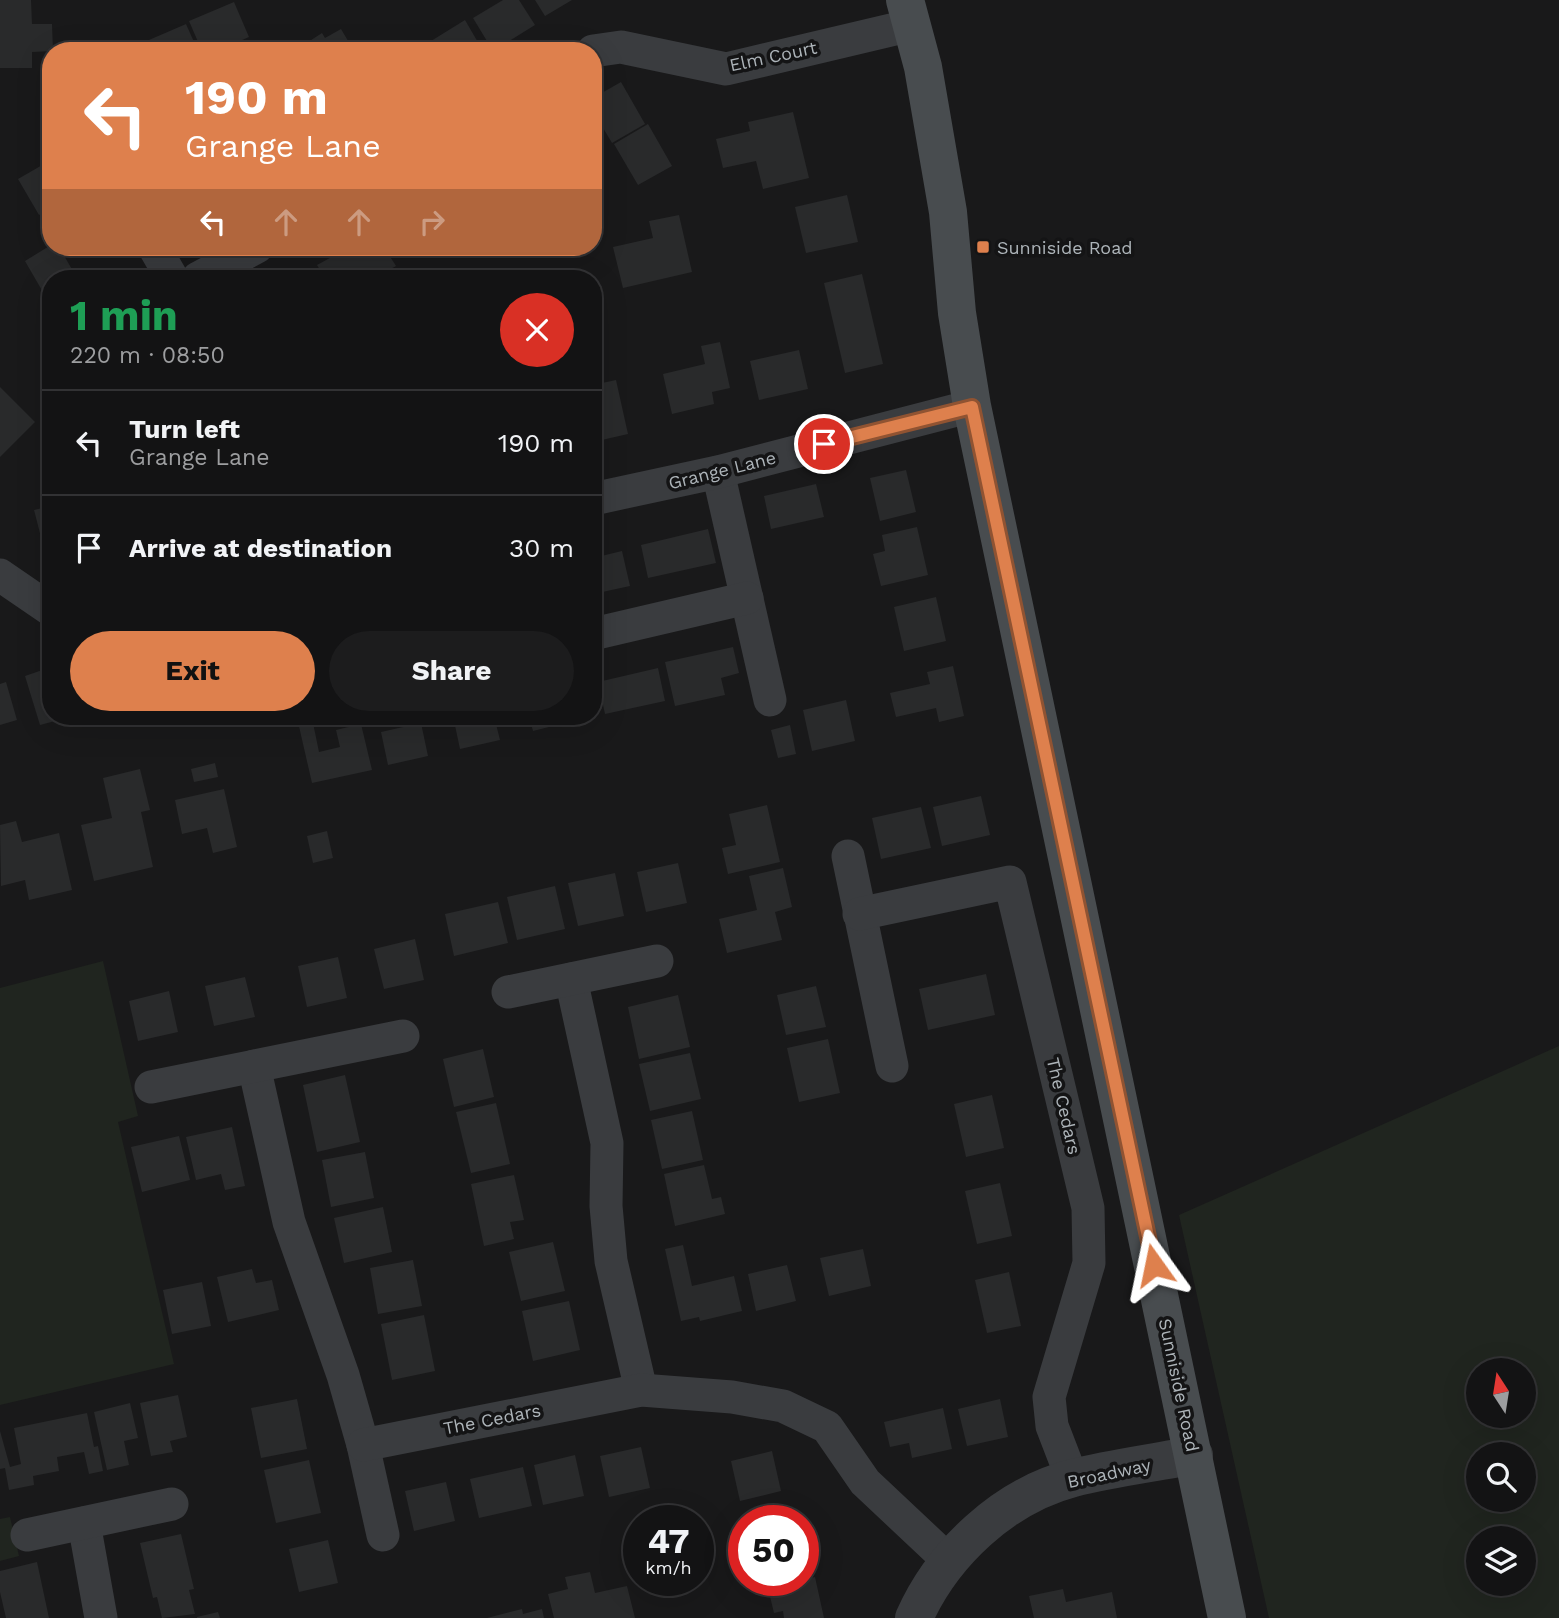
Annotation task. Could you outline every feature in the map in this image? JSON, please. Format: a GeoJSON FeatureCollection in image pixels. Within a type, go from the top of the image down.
{"type":"FeatureCollection","features":[{"type":"Feature","properties":{"kind":"main road","name":"Sunniside Road"},"geometry":{"type":"LineString","coordinates":[[908,13],[932,114],[948,212],[957,313],[972,407],[1227,1618]]}},
{"type":"Feature","properties":{"kind":"street","name":"Elm Court"},"geometry":{"type":"LineString","coordinates":[[602,50],[621,47],[726,69],[908,13]]}},
{"type":"Feature","properties":{"kind":"street"},"geometry":{"type":"LineString","coordinates":[[213,270],[240,256]]}},
{"type":"Feature","properties":{"kind":"street","name":"Grange Lane"},"geometry":{"type":"LineString","coordinates":[[602,497],[718,472],[972,407]]}},
{"type":"Feature","properties":{"kind":"street"},"geometry":{"type":"LineString","coordinates":[[718,472],[770,700]]}},
{"type":"Feature","properties":{"kind":"street"},"geometry":{"type":"LineString","coordinates":[[0,575],[42,604]]}},
{"type":"Feature","properties":{"kind":"street"},"geometry":{"type":"LineString","coordinates":[[602,632],[747,598]]}},
{"type":"Feature","properties":{"kind":"street"},"geometry":{"type":"LineString","coordinates":[[848,856],[892,1066]]}},
{"type":"Feature","properties":{"kind":"street","name":"The Cedars"},"geometry":{"type":"LineString","coordinates":[[859,915],[1010,882],[1088,1208],[1089,1263],[1049,1397],[1052,1426],[1072,1478]]}},
{"type":"Feature","properties":{"kind":"street"},"geometry":{"type":"LineString","coordinates":[[508,992],[657,961]]}},
{"type":"Feature","properties":{"kind":"street"},"geometry":{"type":"LineString","coordinates":[[571,979],[607,1143],[606,1206],[611,1261],[641,1390]]}},
{"type":"Feature","properties":{"kind":"street"},"geometry":{"type":"LineString","coordinates":[[152,1087],[403,1036]]}},
{"type":"Feature","properties":{"kind":"street"},"geometry":{"type":"LineString","coordinates":[[254,1066],[289,1222],[363,1445],[383,1535]]}},
{"type":"Feature","properties":{"kind":"street","name":"The Cedars"},"geometry":{"type":"LineString","coordinates":[[363,1445],[641,1390],[732,1397],[783,1406],[827,1427],[865,1482],[949,1562]]}},
{"type":"Feature","properties":{"kind":"street","name":"Broadway"},"geometry":{"type":"LineString","coordinates":[[914,1618],[949,1562],[968,1540],[1002,1511],[1034,1493],[1072,1478],[1194,1455]]}},
{"type":"Feature","properties":{"kind":"street"},"geometry":{"type":"LineString","coordinates":[[27,1535],[173,1504]]}},
{"type":"Feature","properties":{"kind":"street"},"geometry":{"type":"LineString","coordinates":[[84,1523],[101,1618]]}},
{"type":"Feature","properties":{"kind":"shaded area"},"geometry":{"type":"Polygon","coordinates":[[[103,961],[138,1116],[118,1122],[174,1364],[0,1405],[0,988],[103,961]]]}},
{"type":"Feature","properties":{"kind":"shaded area"},"geometry":{"type":"Polygon","coordinates":[[[1559,1046],[1559,1618],[1269,1618],[1179,1215],[1559,1046]]]}},
{"type":"Feature","properties":{"kind":"shaded area"},"geometry":{"type":"Polygon","coordinates":[[[10,1517],[19,1556],[0,1561],[0,1519],[10,1517]]]}},
{"type":"Feature","properties":{"kind":"building"},"geometry":{"type":"Polygon","coordinates":[[[0,0],[31,0],[32,24],[52,24],[53,42],[42,42],[42,52],[32,52],[32,68],[0,68],[0,0]]]}},
{"type":"Feature","properties":{"kind":"building"},"geometry":{"type":"Polygon","coordinates":[[[503,0],[519,0],[535,25],[508,42],[488,42],[473,18],[503,0]]]}},
{"type":"Feature","properties":{"kind":"building"},"geometry":{"type":"Polygon","coordinates":[[[535,0],[572,0],[545,16],[535,0]]]}},
{"type":"Feature","properties":{"kind":"building"},"geometry":{"type":"Polygon","coordinates":[[[234,2],[249,37],[238,42],[198,42],[189,21],[234,2]]]}},
{"type":"Feature","properties":{"kind":"building"},"geometry":{"type":"Polygon","coordinates":[[[465,20],[478,42],[429,42],[465,20]]]}},
{"type":"Feature","properties":{"kind":"building"},"geometry":{"type":"Polygon","coordinates":[[[186,24],[194,42],[144,42],[186,24]]]}},
{"type":"Feature","properties":{"kind":"building"},"geometry":{"type":"Polygon","coordinates":[[[341,29],[349,42],[308,42],[322,33],[325,38],[341,29]]]}},
{"type":"Feature","properties":{"kind":"building"},"geometry":{"type":"Polygon","coordinates":[[[621,82],[645,124],[612,143],[602,126],[602,93],[621,82]]]}},
{"type":"Feature","properties":{"kind":"building"},"geometry":{"type":"Polygon","coordinates":[[[793,112],[809,178],[763,189],[756,161],[723,168],[716,139],[750,131],[748,122],[793,112]]]}},
{"type":"Feature","properties":{"kind":"building"},"geometry":{"type":"Polygon","coordinates":[[[648,124],[672,166],[638,185],[614,144],[648,124]]]}},
{"type":"Feature","properties":{"kind":"building"},"geometry":{"type":"Polygon","coordinates":[[[42,165],[42,213],[39,215],[18,179],[42,165]]]}},
{"type":"Feature","properties":{"kind":"building"},"geometry":{"type":"Polygon","coordinates":[[[847,195],[858,242],[806,253],[795,207],[847,195]]]}},
{"type":"Feature","properties":{"kind":"building"},"geometry":{"type":"Polygon","coordinates":[[[679,215],[692,272],[623,288],[613,247],[653,238],[649,221],[679,215]]]}},
{"type":"Feature","properties":{"kind":"building"},"geometry":{"type":"Polygon","coordinates":[[[42,251],[42,256],[64,256],[72,270],[42,270],[42,290],[25,261],[42,251]]]}},
{"type":"Feature","properties":{"kind":"building"},"geometry":{"type":"Polygon","coordinates":[[[334,256],[390,256],[396,266],[389,270],[320,270],[317,265],[334,256]]]}},
{"type":"Feature","properties":{"kind":"building"},"geometry":{"type":"Polygon","coordinates":[[[862,274],[883,364],[845,373],[824,283],[862,274]]]}},
{"type":"Feature","properties":{"kind":"building"},"geometry":{"type":"Polygon","coordinates":[[[720,342],[730,388],[712,392],[714,404],[672,414],[663,374],[705,364],[701,346],[720,342]]]}},
{"type":"Feature","properties":{"kind":"building"},"geometry":{"type":"Polygon","coordinates":[[[799,350],[808,389],[759,400],[750,361],[799,350]]]}},
{"type":"Feature","properties":{"kind":"building"},"geometry":{"type":"Polygon","coordinates":[[[616,380],[628,434],[602,440],[602,383],[616,380]]]}},
{"type":"Feature","properties":{"kind":"building"},"geometry":{"type":"Polygon","coordinates":[[[0,387],[35,422],[0,457],[0,387]]]}},
{"type":"Feature","properties":{"kind":"building"},"geometry":{"type":"Polygon","coordinates":[[[906,470],[916,512],[880,521],[870,478],[906,470]]]}},
{"type":"Feature","properties":{"kind":"building"},"geometry":{"type":"Polygon","coordinates":[[[816,484],[824,517],[771,529],[764,496],[816,484]]]}},
{"type":"Feature","properties":{"kind":"building"},"geometry":{"type":"Polygon","coordinates":[[[42,508],[42,537],[41,537],[34,510],[42,508]]]}},
{"type":"Feature","properties":{"kind":"building"},"geometry":{"type":"Polygon","coordinates":[[[917,527],[928,575],[881,586],[873,554],[885,551],[882,535],[917,527]]]}},
{"type":"Feature","properties":{"kind":"building"},"geometry":{"type":"Polygon","coordinates":[[[708,529],[716,563],[648,578],[641,545],[708,529]]]}},
{"type":"Feature","properties":{"kind":"building"},"geometry":{"type":"Polygon","coordinates":[[[622,551],[630,586],[602,592],[602,556],[622,551]]]}},
{"type":"Feature","properties":{"kind":"building"},"geometry":{"type":"Polygon","coordinates":[[[936,597],[946,641],[904,651],[894,607],[936,597]]]}},
{"type":"Feature","properties":{"kind":"building"},"geometry":{"type":"Polygon","coordinates":[[[733,647],[739,673],[721,678],[725,695],[675,706],[665,662],[733,647]]]}},
{"type":"Feature","properties":{"kind":"building"},"geometry":{"type":"Polygon","coordinates":[[[953,666],[964,716],[939,722],[936,708],[896,717],[890,693],[930,684],[927,672],[953,666]]]}},
{"type":"Feature","properties":{"kind":"building"},"geometry":{"type":"Polygon","coordinates":[[[658,668],[665,701],[605,714],[602,681],[658,668]]]}},
{"type":"Feature","properties":{"kind":"building"},"geometry":{"type":"Polygon","coordinates":[[[42,670],[42,724],[40,725],[25,676],[42,670]]]}},
{"type":"Feature","properties":{"kind":"building"},"geometry":{"type":"Polygon","coordinates":[[[6,682],[17,720],[0,725],[0,684],[6,682]]]}},
{"type":"Feature","properties":{"kind":"building"},"geometry":{"type":"Polygon","coordinates":[[[846,700],[855,741],[812,751],[803,710],[846,700]]]}},
{"type":"Feature","properties":{"kind":"building"},"geometry":{"type":"Polygon","coordinates":[[[299,725],[313,725],[319,752],[340,747],[336,730],[361,725],[372,770],[312,783],[299,725]]]}},
{"type":"Feature","properties":{"kind":"building"},"geometry":{"type":"Polygon","coordinates":[[[421,725],[428,756],[388,765],[381,732],[421,725]]]}},
{"type":"Feature","properties":{"kind":"building"},"geometry":{"type":"Polygon","coordinates":[[[455,725],[496,725],[500,740],[460,749],[455,725]]]}},
{"type":"Feature","properties":{"kind":"building"},"geometry":{"type":"Polygon","coordinates":[[[531,725],[557,725],[533,731],[531,725]]]}},
{"type":"Feature","properties":{"kind":"building"},"geometry":{"type":"Polygon","coordinates":[[[790,725],[796,754],[778,758],[771,730],[790,725]]]}},
{"type":"Feature","properties":{"kind":"building"},"geometry":{"type":"Polygon","coordinates":[[[215,763],[218,777],[194,782],[191,769],[215,763]]]}},
{"type":"Feature","properties":{"kind":"building"},"geometry":{"type":"Polygon","coordinates":[[[140,769],[150,810],[141,812],[153,867],[94,881],[81,825],[112,818],[103,778],[140,769]]]}},
{"type":"Feature","properties":{"kind":"building"},"geometry":{"type":"Polygon","coordinates":[[[224,789],[237,847],[213,853],[207,828],[182,834],[175,800],[224,789]]]}},
{"type":"Feature","properties":{"kind":"building"},"geometry":{"type":"Polygon","coordinates":[[[981,796],[990,835],[942,846],[933,807],[981,796]]]}},
{"type":"Feature","properties":{"kind":"building"},"geometry":{"type":"Polygon","coordinates":[[[767,805],[780,862],[728,874],[722,848],[736,845],[729,814],[767,805]]]}},
{"type":"Feature","properties":{"kind":"building"},"geometry":{"type":"Polygon","coordinates":[[[921,807],[931,848],[881,859],[872,818],[921,807]]]}},
{"type":"Feature","properties":{"kind":"building"},"geometry":{"type":"Polygon","coordinates":[[[16,821],[22,842],[59,833],[72,890],[29,900],[25,880],[1,886],[0,825],[16,821]]]}},
{"type":"Feature","properties":{"kind":"building"},"geometry":{"type":"Polygon","coordinates":[[[327,831],[333,858],[313,863],[307,836],[327,831]]]}},
{"type":"Feature","properties":{"kind":"building"},"geometry":{"type":"Polygon","coordinates":[[[678,863],[687,903],[646,912],[637,872],[678,863]]]}},
{"type":"Feature","properties":{"kind":"building"},"geometry":{"type":"Polygon","coordinates":[[[783,868],[792,907],[775,912],[782,940],[727,953],[719,919],[757,910],[749,876],[783,868]]]}},
{"type":"Feature","properties":{"kind":"building"},"geometry":{"type":"Polygon","coordinates":[[[615,873],[624,916],[578,926],[568,883],[615,873]]]}},
{"type":"Feature","properties":{"kind":"building"},"geometry":{"type":"Polygon","coordinates":[[[555,886],[565,929],[517,940],[507,897],[555,886]]]}},
{"type":"Feature","properties":{"kind":"building"},"geometry":{"type":"Polygon","coordinates":[[[498,902],[508,943],[454,956],[445,914],[498,902]]]}},
{"type":"Feature","properties":{"kind":"building"},"geometry":{"type":"Polygon","coordinates":[[[415,939],[424,980],[384,989],[374,949],[415,939]]]}},
{"type":"Feature","properties":{"kind":"building"},"geometry":{"type":"Polygon","coordinates":[[[338,957],[347,998],[307,1007],[298,966],[338,957]]]}},
{"type":"Feature","properties":{"kind":"building"},"geometry":{"type":"Polygon","coordinates":[[[986,974],[995,1015],[928,1030],[919,989],[986,974]]]}},
{"type":"Feature","properties":{"kind":"building"},"geometry":{"type":"Polygon","coordinates":[[[245,977],[255,1017],[214,1026],[205,986],[245,977]]]}},
{"type":"Feature","properties":{"kind":"building"},"geometry":{"type":"Polygon","coordinates":[[[816,986],[826,1027],[786,1035],[777,995],[816,986]]]}},
{"type":"Feature","properties":{"kind":"building"},"geometry":{"type":"Polygon","coordinates":[[[169,991],[178,1032],[138,1041],[129,1001],[169,991]]]}},
{"type":"Feature","properties":{"kind":"building"},"geometry":{"type":"Polygon","coordinates":[[[678,995],[690,1047],[639,1059],[628,1007],[678,995]]]}},
{"type":"Feature","properties":{"kind":"building"},"geometry":{"type":"Polygon","coordinates":[[[828,1039],[840,1093],[799,1102],[787,1048],[828,1039]]]}},
{"type":"Feature","properties":{"kind":"building"},"geometry":{"type":"Polygon","coordinates":[[[483,1049],[494,1097],[454,1107],[443,1059],[483,1049]]]}},
{"type":"Feature","properties":{"kind":"building"},"geometry":{"type":"Polygon","coordinates":[[[690,1053],[701,1099],[650,1111],[639,1064],[690,1053]]]}},
{"type":"Feature","properties":{"kind":"building"},"geometry":{"type":"Polygon","coordinates":[[[345,1075],[360,1142],[317,1152],[303,1085],[345,1075]]]}},
{"type":"Feature","properties":{"kind":"building"},"geometry":{"type":"Polygon","coordinates":[[[992,1095],[1004,1148],[966,1157],[954,1104],[992,1095]]]}},
{"type":"Feature","properties":{"kind":"building"},"geometry":{"type":"Polygon","coordinates":[[[496,1103],[510,1164],[471,1173],[456,1112],[496,1103]]]}},
{"type":"Feature","properties":{"kind":"building"},"geometry":{"type":"Polygon","coordinates":[[[692,1111],[703,1160],[662,1169],[651,1120],[692,1111]]]}},
{"type":"Feature","properties":{"kind":"building"},"geometry":{"type":"Polygon","coordinates":[[[232,1127],[245,1186],[225,1190],[221,1174],[196,1180],[186,1137],[232,1127]]]}},
{"type":"Feature","properties":{"kind":"building"},"geometry":{"type":"Polygon","coordinates":[[[179,1136],[190,1180],[142,1192],[131,1147],[179,1136]]]}},
{"type":"Feature","properties":{"kind":"building"},"geometry":{"type":"Polygon","coordinates":[[[365,1152],[374,1198],[331,1207],[322,1160],[365,1152]]]}},
{"type":"Feature","properties":{"kind":"building"},"geometry":{"type":"Polygon","coordinates":[[[704,1165],[712,1199],[721,1197],[725,1214],[675,1226],[664,1174],[704,1165]]]}},
{"type":"Feature","properties":{"kind":"building"},"geometry":{"type":"Polygon","coordinates":[[[514,1175],[524,1220],[510,1222],[514,1239],[484,1246],[471,1184],[514,1175]]]}},
{"type":"Feature","properties":{"kind":"building"},"geometry":{"type":"Polygon","coordinates":[[[1000,1183],[1012,1236],[977,1244],[965,1191],[1000,1183]]]}},
{"type":"Feature","properties":{"kind":"building"},"geometry":{"type":"Polygon","coordinates":[[[383,1207],[392,1252],[344,1263],[334,1218],[383,1207]]]}},
{"type":"Feature","properties":{"kind":"building"},"geometry":{"type":"Polygon","coordinates":[[[553,1242],[565,1291],[521,1301],[509,1252],[553,1242]]]}},
{"type":"Feature","properties":{"kind":"building"},"geometry":{"type":"Polygon","coordinates":[[[683,1245],[692,1286],[734,1276],[742,1311],[700,1321],[699,1317],[681,1321],[665,1249],[683,1245]]]}},
{"type":"Feature","properties":{"kind":"building"},"geometry":{"type":"Polygon","coordinates":[[[863,1249],[871,1286],[829,1296],[820,1258],[863,1249]]]}},
{"type":"Feature","properties":{"kind":"building"},"geometry":{"type":"Polygon","coordinates":[[[413,1260],[422,1306],[378,1314],[370,1268],[413,1260]]]}},
{"type":"Feature","properties":{"kind":"building"},"geometry":{"type":"Polygon","coordinates":[[[787,1265],[796,1301],[756,1311],[748,1274],[787,1265]]]}},
{"type":"Feature","properties":{"kind":"building"},"geometry":{"type":"Polygon","coordinates":[[[252,1269],[256,1283],[272,1280],[279,1310],[228,1322],[217,1277],[252,1269]]]}},
{"type":"Feature","properties":{"kind":"building"},"geometry":{"type":"Polygon","coordinates":[[[1009,1272],[1021,1326],[987,1333],[975,1280],[1009,1272]]]}},
{"type":"Feature","properties":{"kind":"building"},"geometry":{"type":"Polygon","coordinates":[[[202,1282],[211,1326],[172,1334],[163,1290],[202,1282]]]}},
{"type":"Feature","properties":{"kind":"building"},"geometry":{"type":"Polygon","coordinates":[[[569,1301],[580,1350],[533,1361],[522,1311],[569,1301]]]}},
{"type":"Feature","properties":{"kind":"building"},"geometry":{"type":"Polygon","coordinates":[[[424,1315],[435,1371],[392,1380],[381,1324],[424,1315]]]}},
{"type":"Feature","properties":{"kind":"building"},"geometry":{"type":"Polygon","coordinates":[[[178,1395],[187,1437],[170,1441],[173,1452],[151,1456],[140,1403],[178,1395]]]}},
{"type":"Feature","properties":{"kind":"building"},"geometry":{"type":"Polygon","coordinates":[[[297,1399],[307,1449],[261,1458],[251,1408],[297,1399]]]}},
{"type":"Feature","properties":{"kind":"building"},"geometry":{"type":"Polygon","coordinates":[[[1000,1399],[1008,1437],[967,1446],[958,1409],[1000,1399]]]}},
{"type":"Feature","properties":{"kind":"building"},"geometry":{"type":"Polygon","coordinates":[[[130,1403],[138,1438],[124,1441],[129,1465],[107,1470],[94,1412],[130,1403]]]}},
{"type":"Feature","properties":{"kind":"building"},"geometry":{"type":"Polygon","coordinates":[[[943,1408],[952,1449],[912,1458],[909,1443],[890,1447],[884,1422],[943,1408]]]}},
{"type":"Feature","properties":{"kind":"building"},"geometry":{"type":"Polygon","coordinates":[[[87,1413],[94,1447],[98,1446],[103,1471],[89,1474],[84,1452],[57,1457],[59,1471],[33,1476],[34,1485],[9,1490],[5,1468],[0,1469],[0,1431],[10,1467],[21,1464],[14,1428],[87,1413]]]}},
{"type":"Feature","properties":{"kind":"building"},"geometry":{"type":"Polygon","coordinates":[[[641,1447],[650,1488],[609,1497],[600,1456],[641,1447]]]}},
{"type":"Feature","properties":{"kind":"building"},"geometry":{"type":"Polygon","coordinates":[[[772,1451],[781,1491],[740,1501],[731,1461],[772,1451]]]}},
{"type":"Feature","properties":{"kind":"building"},"geometry":{"type":"Polygon","coordinates":[[[575,1455],[584,1496],[543,1505],[534,1465],[575,1455]]]}},
{"type":"Feature","properties":{"kind":"building"},"geometry":{"type":"Polygon","coordinates":[[[309,1460],[321,1513],[276,1523],[264,1470],[309,1460]]]}},
{"type":"Feature","properties":{"kind":"building"},"geometry":{"type":"Polygon","coordinates":[[[523,1467],[532,1506],[479,1518],[470,1479],[523,1467]]]}},
{"type":"Feature","properties":{"kind":"building"},"geometry":{"type":"Polygon","coordinates":[[[446,1482],[455,1521],[414,1531],[405,1491],[446,1482]]]}},
{"type":"Feature","properties":{"kind":"building"},"geometry":{"type":"Polygon","coordinates":[[[181,1534],[194,1589],[189,1590],[195,1614],[162,1618],[157,1597],[153,1598],[140,1543],[181,1534]]]}},
{"type":"Feature","properties":{"kind":"building"},"geometry":{"type":"Polygon","coordinates":[[[328,1540],[338,1583],[299,1592],[289,1549],[328,1540]]]}},
{"type":"Feature","properties":{"kind":"building"},"geometry":{"type":"Polygon","coordinates":[[[37,1562],[49,1618],[6,1618],[0,1592],[0,1571],[37,1562]]]}},
{"type":"Feature","properties":{"kind":"building"},"geometry":{"type":"Polygon","coordinates":[[[590,1572],[595,1593],[623,1587],[623,1596],[630,1596],[635,1618],[554,1618],[548,1594],[568,1589],[565,1577],[590,1572]]]}},
{"type":"Feature","properties":{"kind":"building"},"geometry":{"type":"Polygon","coordinates":[[[1063,1589],[1066,1602],[1112,1592],[1117,1618],[1034,1618],[1029,1596],[1063,1589]]]}},
{"type":"Feature","properties":{"kind":"building"},"geometry":{"type":"Polygon","coordinates":[[[819,1595],[824,1618],[784,1618],[783,1611],[774,1613],[770,1596],[819,1595]]]}},
{"type":"Feature","properties":{"kind":"building"},"geometry":{"type":"Polygon","coordinates":[[[522,1609],[523,1614],[542,1609],[544,1618],[487,1618],[522,1609]]]}},
{"type":"Feature","properties":{"kind":"building"},"geometry":{"type":"Polygon","coordinates":[[[218,1612],[220,1618],[197,1618],[197,1617],[218,1612]]]}},
{"type":"Feature","properties":{"kind":"place","name":"Sunniside Road"},"geometry":{"type":"Point","coordinates":[983,247]}},
{"type":"Feature","properties":{"kind":"route"},"geometry":{"type":"LineString","coordinates":[[824,444],[972,407],[1154,1265]]}}]}
